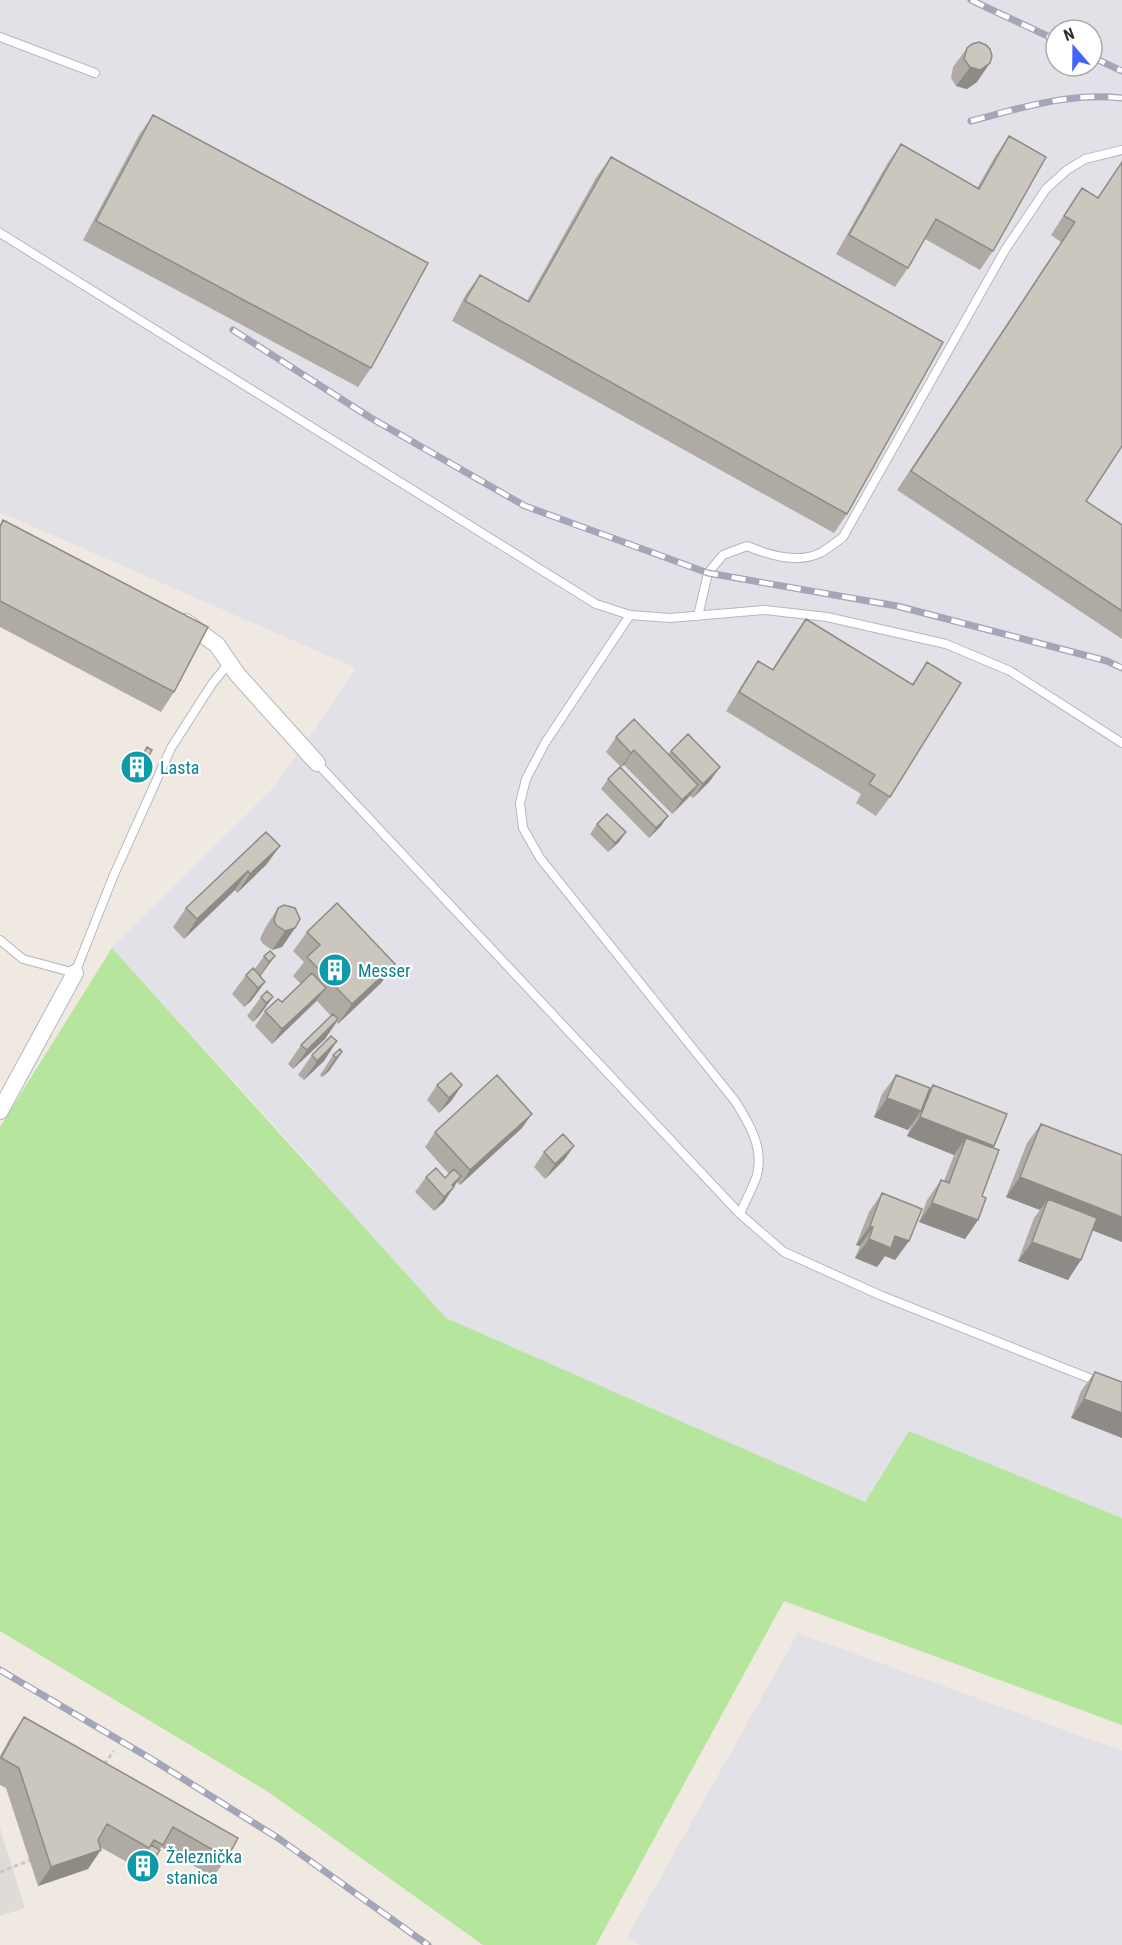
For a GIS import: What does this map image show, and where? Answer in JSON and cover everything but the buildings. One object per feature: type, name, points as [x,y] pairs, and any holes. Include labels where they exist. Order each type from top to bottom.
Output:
[{"type":"street","points":[[175,614],[217,645],[237,674],[317,764]]},
{"type":"street","points":[[0,1111],[75,973]]},
{"type":"lane","points":[[0,37],[95,73]]},
{"type":"lane","points":[[698,616],[708,573],[723,555],[747,546],[773,556],[807,557],[821,553],[843,537],[1005,250],[1046,189],[1066,170],[1086,159],[1122,150]]},
{"type":"lane","points":[[0,233],[596,604],[630,615],[670,618],[765,610],[827,618],[946,644],[1011,671],[1122,743]]},
{"type":"lane","points":[[630,615],[545,743],[526,779],[520,803],[523,828],[540,858],[735,1101],[754,1131],[758,1153],[757,1174],[740,1214]]},
{"type":"lane","points":[[0,940],[23,959],[75,973],[113,877],[171,748],[212,684],[229,663]]},
{"type":"lane","points":[[317,764],[740,1214],[784,1252],[882,1296],[1111,1386]]},
{"type":"path","points":[[100,1770],[114,1751]]},
{"type":"path","points":[[0,1872],[30,1862],[37,1853]]},
{"type":"shaded area","points":[[0,0],[1122,0],[1122,1518],[909,1431],[865,1502],[445,1333],[308,1162],[112,948],[276,785],[356,668],[0,512]]},
{"type":"shaded area","points":[[798,1633],[1122,1751],[1122,1945],[640,1945],[627,1937]]},
{"type":"shaded area","points":[[0,1828],[25,1908],[0,1916]]},
{"type":"green space","points":[[112,948],[446,1318],[865,1502],[909,1431],[1122,1518],[1122,1725],[784,1601],[596,1945],[483,1945],[267,1791],[0,1631],[0,1127]]},
{"type":"railway","points":[[971,0],[1044,34]]},
{"type":"railway","points":[[1104,63],[1122,71]]},
{"type":"railway","points":[[971,121],[1027,106],[1065,99],[1122,98]]},
{"type":"railway","points":[[233,330],[371,418],[525,506],[708,573],[897,606],[1107,661],[1122,668]]},
{"type":"railway","points":[[0,1670],[153,1760],[278,1838],[428,1945]]},
{"type":"place","name":"Lasta","points":[[137,767]]},
{"type":"place","name":"Messer","points":[[335,970]]},
{"type":"place","name":"Železnička stanica","points":[[143,1866]]}]
